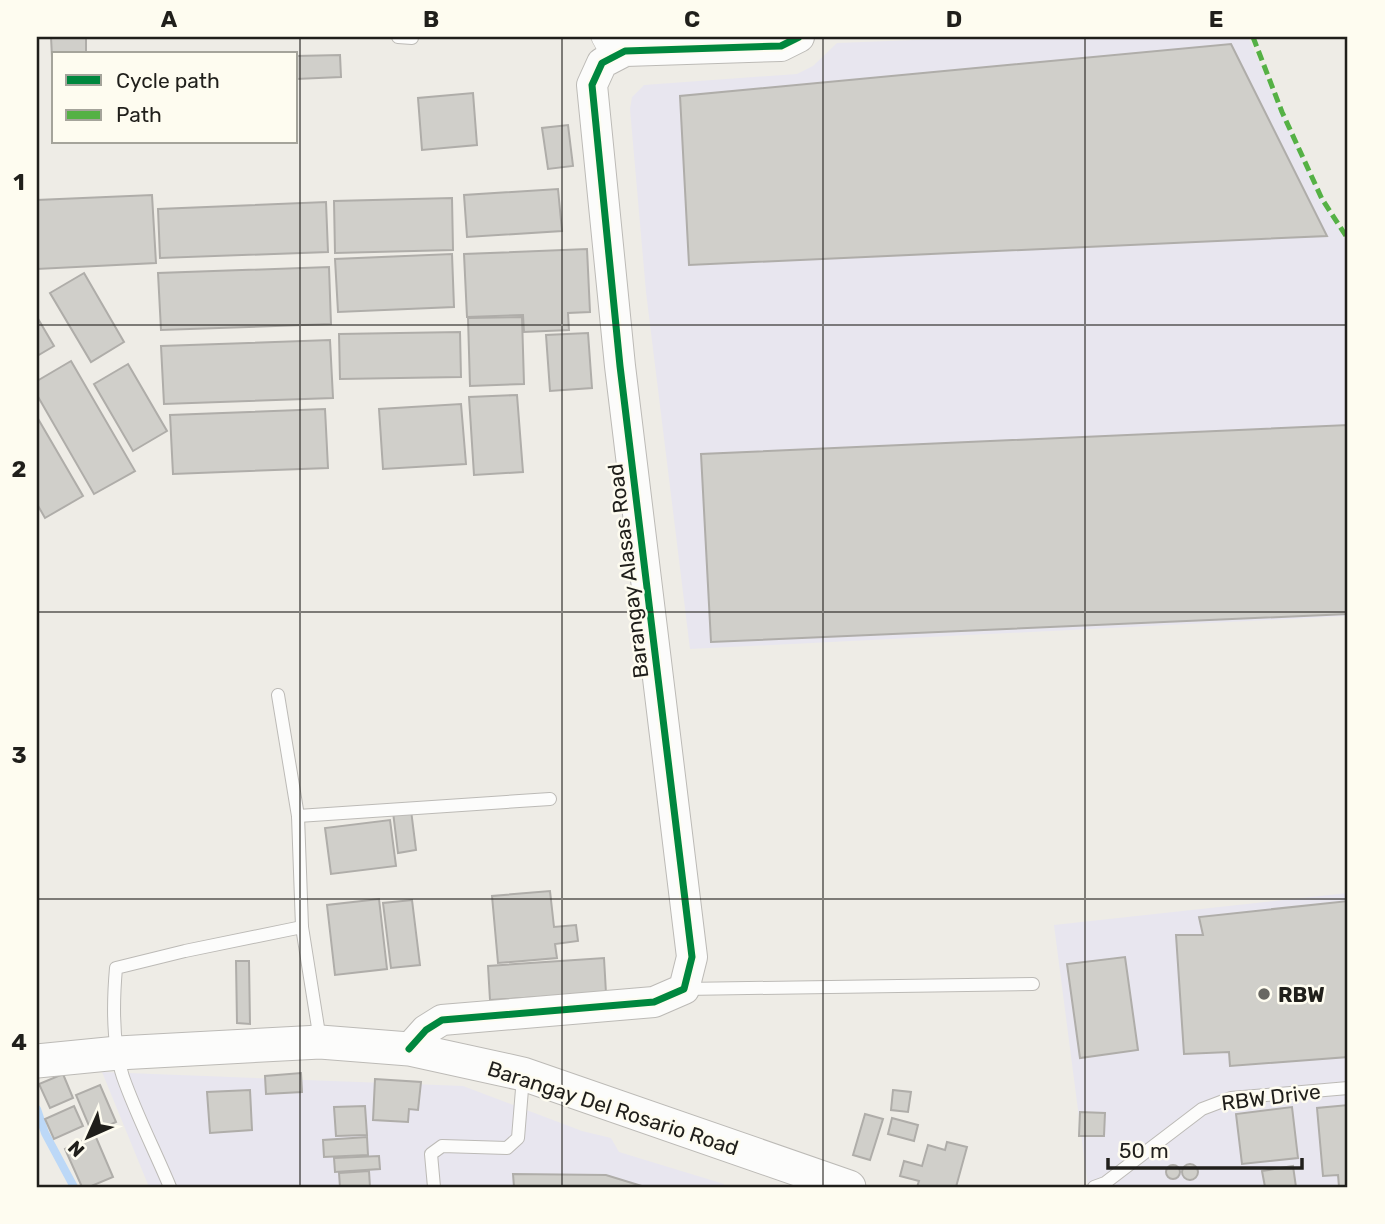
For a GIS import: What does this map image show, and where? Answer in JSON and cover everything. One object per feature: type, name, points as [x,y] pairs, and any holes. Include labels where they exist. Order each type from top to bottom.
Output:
[{"type":"main road","name":"Barangay Del Rosario Road","points":[[43,1060],[118,1053],[320,1042],[409,1049],[523,1074],[843,1186]]},
{"type":"street","name":"Barangay Alasas Road","points":[[684,989],[692,957],[620,366],[592,85],[609,47],[625,51],[781,46],[799,37]]},
{"type":"street","points":[[409,1049],[426,1030],[442,1020],[654,1002],[684,989]]},
{"type":"lane","points":[[398,37],[412,38]]},
{"type":"lane","points":[[278,695],[298,816],[302,927],[320,1042]]},
{"type":"lane","points":[[298,816],[550,799]]},
{"type":"lane","points":[[170,1187],[123,1076],[118,1053],[115,1009],[116,968],[302,927]]},
{"type":"lane","points":[[684,989],[1033,984]]},
{"type":"lane","points":[[434,1187],[431,1154],[442,1146],[508,1148],[518,1138],[523,1074]]},
{"type":"lane","name":"RBW Drive","points":[[1094,1187],[1105,1183],[1202,1109],[1214,1104],[1231,1098],[1348,1088]]},
{"type":"shaded area","points":[[994,37],[1248,37],[1322,199],[1348,244],[1348,616],[690,649],[646,292],[630,109],[632,97],[644,85],[797,74],[813,66],[837,43]]},
{"type":"shaded area","points":[[1348,893],[1348,1187],[1088,1187],[1054,925]]},
{"type":"shaded area","points":[[102,1072],[463,1086],[582,1131],[611,1138],[619,1152],[724,1184],[724,1187],[149,1187]]},
{"type":"building","points":[[51,37],[86,37],[86,52],[52,52],[52,57]]},
{"type":"building","points":[[1231,44],[1327,236],[689,265],[680,96]]},
{"type":"building","points":[[340,55],[341,77],[298,79],[298,56]]},
{"type":"building","points":[[473,93],[477,145],[422,150],[418,98]]},
{"type":"building","points":[[568,125],[573,166],[548,169],[542,128]]},
{"type":"building","points":[[558,189],[562,231],[467,237],[464,195]]},
{"type":"building","points":[[152,195],[156,263],[37,269],[37,200]]},
{"type":"building","points":[[452,198],[453,250],[335,253],[334,201]]},
{"type":"building","points":[[326,202],[328,252],[160,258],[158,209]]},
{"type":"building","points":[[587,249],[590,312],[568,313],[569,330],[524,332],[523,315],[467,317],[464,254]]},
{"type":"building","points":[[452,254],[454,307],[338,312],[335,259]]},
{"type":"building","points":[[329,267],[331,324],[161,330],[158,273]]},
{"type":"building","points":[[84,273],[124,342],[91,362],[50,293]]},
{"type":"building","points":[[37,317],[54,346],[37,356]]},
{"type":"building","points":[[522,317],[524,384],[470,386],[468,318]]},
{"type":"building","points":[[460,332],[461,377],[340,379],[339,334]]},
{"type":"building","points":[[588,333],[592,388],[550,391],[546,335]]},
{"type":"building","points":[[330,340],[333,398],[164,404],[161,346]]},
{"type":"building","points":[[71,361],[135,471],[94,494],[37,395],[37,381]]},
{"type":"building","points":[[128,364],[167,431],[133,451],[94,384]]},
{"type":"building","points":[[517,395],[523,472],[474,475],[469,397]]},
{"type":"building","points":[[461,404],[466,464],[383,469],[379,409]]},
{"type":"building","points":[[325,409],[328,468],[173,474],[170,415]]},
{"type":"building","points":[[37,417],[83,496],[45,518],[37,504]]},
{"type":"building","points":[[1348,425],[1348,614],[711,642],[701,454]]},
{"type":"building","points":[[411,810],[416,850],[398,853],[393,812]]},
{"type":"building","points":[[390,820],[396,866],[331,874],[325,828]]},
{"type":"building","points":[[550,891],[554,927],[576,925],[578,941],[555,944],[557,958],[498,963],[492,896]]},
{"type":"building","points":[[379,899],[387,969],[335,975],[327,905]]},
{"type":"building","points":[[412,900],[420,965],[391,968],[383,903]]},
{"type":"building","name":"RBW","points":[[1348,901],[1348,1057],[1230,1066],[1229,1052],[1184,1054],[1176,935],[1203,935],[1199,917]]},
{"type":"building","points":[[1125,957],[1138,1050],[1080,1058],[1067,964]]},
{"type":"building","points":[[604,958],[606,993],[490,1000],[488,966]]},
{"type":"building","points":[[236,961],[249,961],[250,1024],[237,1023]]},
{"type":"building","points":[[301,1073],[302,1092],[266,1094],[265,1076]]},
{"type":"building","points":[[63,1074],[73,1098],[50,1108],[39,1084]]},
{"type":"building","points":[[375,1079],[421,1082],[418,1110],[409,1109],[408,1122],[373,1120]]},
{"type":"building","points":[[100,1085],[116,1122],[92,1133],[76,1095]]},
{"type":"building","points":[[250,1090],[252,1130],[210,1133],[207,1092]]},
{"type":"building","points":[[893,1090],[911,1092],[908,1112],[891,1110]]},
{"type":"building","points":[[1348,1105],[1348,1187],[1339,1187],[1338,1175],[1323,1176],[1317,1108]]},
{"type":"building","points":[[74,1106],[83,1126],[54,1139],[45,1119]]},
{"type":"building","points":[[365,1106],[367,1135],[336,1136],[334,1107]]},
{"type":"building","points":[[1292,1107],[1298,1158],[1242,1164],[1236,1114]]},
{"type":"building","points":[[1080,1112],[1105,1113],[1104,1136],[1079,1136]]},
{"type":"building","points":[[865,1114],[883,1119],[870,1160],[853,1155]]},
{"type":"building","points":[[892,1118],[918,1125],[914,1141],[888,1134]]},
{"type":"building","points":[[95,1135],[113,1177],[89,1187],[82,1187],[65,1149]]},
{"type":"building","points":[[367,1137],[368,1155],[324,1157],[323,1140]]},
{"type":"building","points":[[947,1142],[967,1147],[956,1187],[917,1187],[919,1181],[900,1176],[904,1161],[922,1166],[928,1145],[945,1150]]},
{"type":"building","points":[[379,1156],[380,1169],[335,1172],[334,1158]]},
{"type":"building","points":[[1190,1164],[1198,1172],[1190,1180],[1182,1172]]},
{"type":"building","points":[[1170,1165],[1176,1165],[1180,1172],[1176,1179],[1170,1179],[1166,1175],[1166,1169]]},
{"type":"building","points":[[1293,1166],[1296,1187],[1265,1187],[1262,1171]]},
{"type":"building","points":[[369,1171],[370,1187],[340,1187],[339,1173]]},
{"type":"building","points":[[513,1174],[606,1175],[645,1187],[514,1187]]},
{"type":"waterway","points":[[37,1109],[45,1133],[74,1187]]},
{"type":"marked path","points":[[1253,37],[1282,112],[1322,199],[1348,239]]},
{"type":"cycle path","points":[[409,1049],[426,1030],[442,1020],[654,1002],[684,989],[692,957],[620,366],[592,85],[602,63],[625,51],[781,46],[799,37]]},
{"type":"place","name":"RBW","points":[[1264,994]]}]
